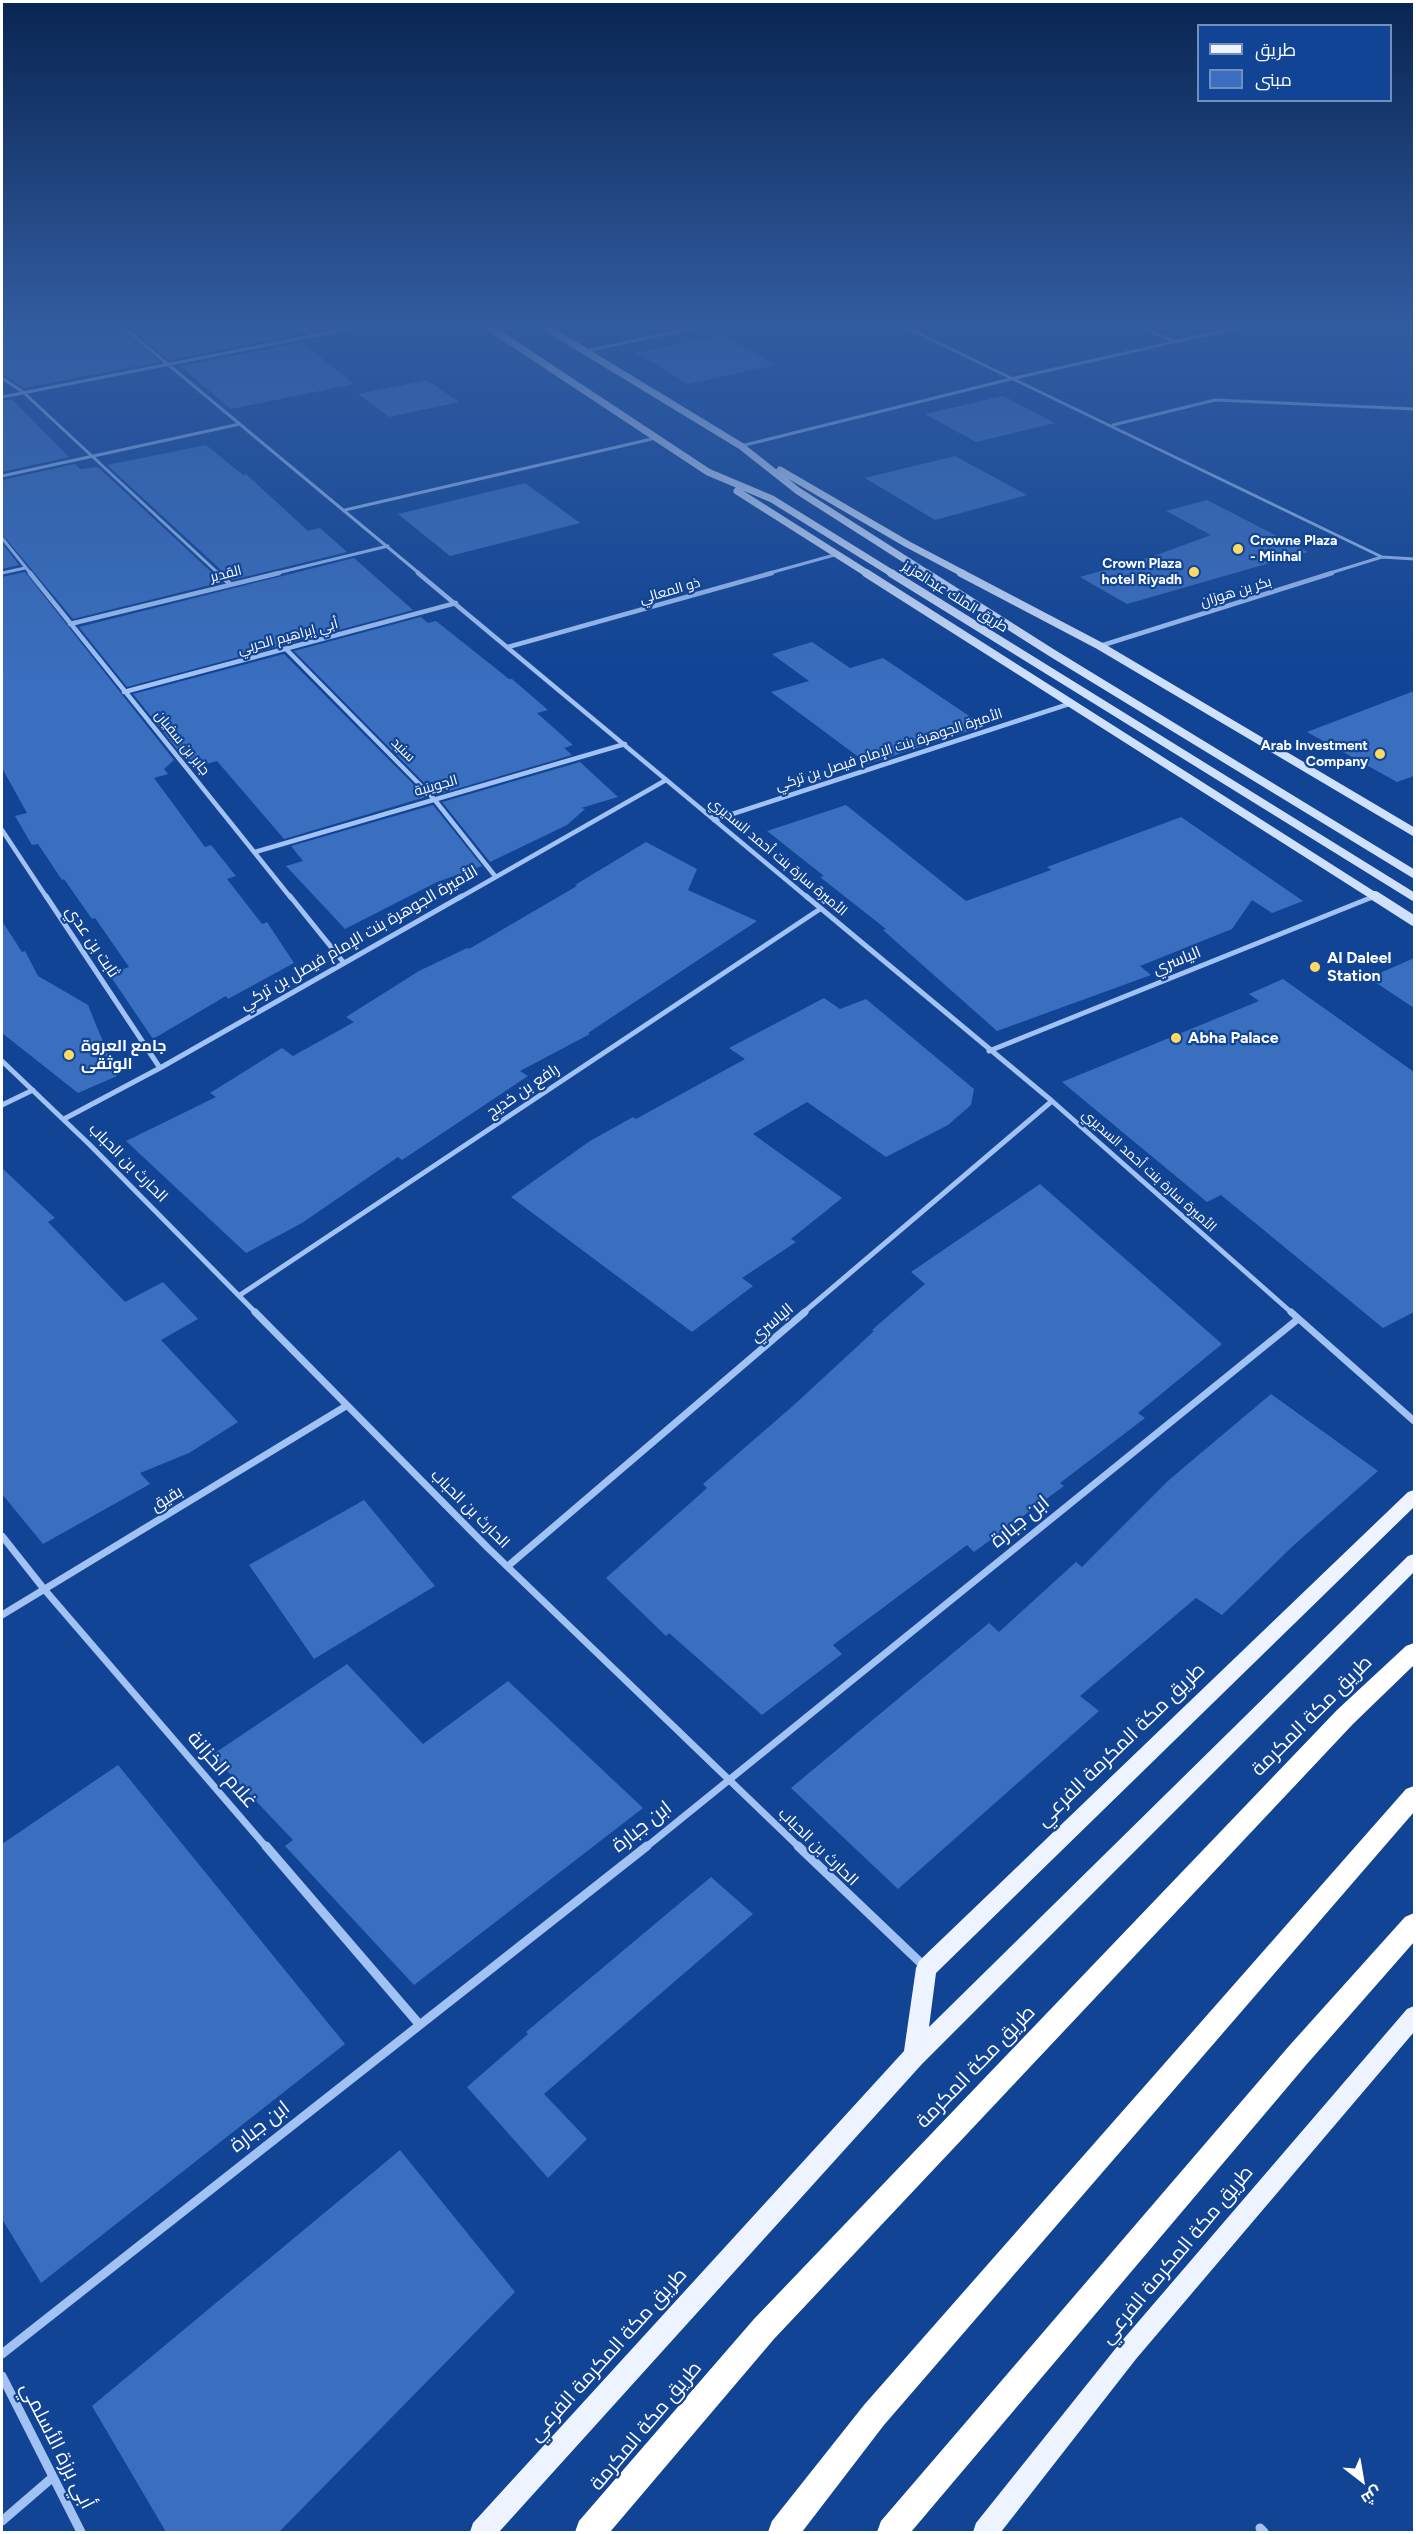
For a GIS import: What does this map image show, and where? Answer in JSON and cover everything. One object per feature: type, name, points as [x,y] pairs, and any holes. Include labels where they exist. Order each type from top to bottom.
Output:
[{"type":"highway","name":"طريق مكة المكرمة","points":[[590,2532],[764,2329],[1345,1717],[1414,1652]]},
{"type":"highway","points":[[783,2532],[874,2415],[1414,1796]]},
{"type":"highway","points":[[892,2532],[1298,2055],[1414,1925]]},
{"type":"main road","name":"طريق الملك عبدالعزيز","points":[[659,440],[708,472],[772,499],[1414,897]]},
{"type":"main road","name":"طريق الملك عبدالعزيز","points":[[732,440],[798,491],[1052,653],[1414,874]]},
{"type":"main road","points":[[757,458],[908,544],[1100,646],[1414,832]]},
{"type":"main road","points":[[708,472],[1414,921]]},
{"type":"main road","name":"طريق مكة المكرمة الفرعي","points":[[926,1968],[1414,1497]]},
{"type":"main road","name":"طريق مكة المكرمة الفرعي","points":[[482,2532],[914,2056],[1414,1560]]},
{"type":"main road","points":[[914,2056],[926,1968]]},
{"type":"main road","name":"طريق مكة المكرمة الفرعي","points":[[985,2532],[1128,2351],[1414,2016]]},
{"type":"street","points":[[75,440],[230,584]]},
{"type":"street","points":[[2,476],[165,440]]},
{"type":"street","name":"الأميرة سارة بنت أحمد السديري","points":[[260,440],[989,1051],[1052,1101],[1414,1421]]},
{"type":"street","points":[[345,510],[646,440]]},
{"type":"street","points":[[741,446],[764,440]]},
{"type":"street","points":[[1143,440],[1382,557]]},
{"type":"street","name":"جابر بن سفيان","points":[[2,538],[344,963]]},
{"type":"street","name":"القدير","points":[[70,624],[388,546]]},
{"type":"street","name":"ذو المعالي","points":[[508,647],[838,554]]},
{"type":"street","name":"بكر بن هوزان","points":[[1100,646],[1382,557],[1414,559]]},
{"type":"street","points":[[2,573],[25,568]]},
{"type":"street","name":"أبي إبراهيم الحربي","points":[[124,692],[456,603]]},
{"type":"street","name":"سنيد","points":[[286,649],[434,799],[495,876]]},
{"type":"street","name":"الأميرة الجوهرة بنت الإمام فيصل بن تركي","points":[[714,820],[1072,703]]},
{"type":"street","name":"الجوينبة","points":[[255,852],[625,744]]},
{"type":"street","name":"الأميرة الجوهرة بنت الإمام فيصل بن تركي","points":[[64,1119],[160,1068],[666,780]]},
{"type":"street","name":"ثابت بن عدي","points":[[2,830],[160,1068]]},
{"type":"street","name":"الياسري","points":[[989,1051],[1375,896]]},
{"type":"street","name":"رافع بن خديج","points":[[240,1295],[820,909]]},
{"type":"street","name":"الحارث بن الحباب","points":[[2,1061],[64,1119],[240,1295],[346,1406],[508,1566],[926,1968]]},
{"type":"street","points":[[2,1105],[33,1090]]},
{"type":"street","name":"الياسري","points":[[508,1566],[1052,1101]]},
{"type":"street","name":"ابن جبارة","points":[[2,2354],[730,1781],[1298,1319]]},
{"type":"street","name":"بقيق","points":[[2,1615],[346,1406]]},
{"type":"street","name":"غلام الخزانة","points":[[2,1536],[44,1589],[419,2024]]},
{"type":"street","name":"أبي برزة الأسلمي","points":[[2,2376],[81,2532]]},
{"type":"street","points":[[2,2521],[53,2477]]},
{"type":"building","points":[[2,440],[53,440],[69,457],[2,472]]},
{"type":"building","points":[[206,445],[243,475],[246,474],[308,531],[320,528],[347,552],[232,580],[107,465]]},
{"type":"building","points":[[955,456],[1027,495],[935,520],[865,478]]},
{"type":"building","points":[[75,464],[80,469],[98,467],[222,582],[73,619],[2,534],[2,480]]},
{"type":"building","points":[[525,483],[580,523],[450,556],[398,514]]},
{"type":"building","name":"Crowne Plaza - Minhal","points":[[1207,500],[1308,552],[1127,604],[1080,577],[1154,556],[1211,535],[1166,511]]},
{"type":"building","points":[[2,543],[19,565],[2,569]]},
{"type":"building","points":[[354,558],[413,610],[127,687],[79,627]]},
{"type":"building","points":[[25,572],[174,760],[164,769],[168,774],[154,778],[205,847],[211,845],[236,876],[227,879],[262,924],[267,922],[294,963],[228,999],[226,996],[153,1039],[109,974],[129,967],[95,918],[92,919],[64,879],[62,880],[38,844],[32,845],[15,816],[27,813],[2,768],[2,577]]},
{"type":"building","points":[[421,617],[428,623],[436,621],[509,679],[512,679],[548,710],[537,713],[573,745],[564,748],[572,755],[436,795],[294,651]]},
{"type":"building","points":[[812,642],[850,668],[883,658],[984,726],[868,764],[771,692],[809,681],[772,654]]},
{"type":"building","points":[[284,654],[426,797],[284,839],[217,761],[192,768],[133,694]]},
{"type":"building","name":"Arab Investment Company","points":[[1414,691],[1414,776],[1397,782],[1307,732]]},
{"type":"building","points":[[580,762],[618,797],[581,808],[585,809],[567,825],[490,862],[442,802]]},
{"type":"building","points":[[433,805],[482,866],[437,882],[345,929],[286,866],[303,861],[291,846]]},
{"type":"building","points":[[846,805],[966,901],[1051,870],[1047,867],[1181,817],[1303,901],[1272,913],[1252,900],[1232,929],[1140,966],[1151,975],[997,1031],[883,930],[886,929],[820,877],[824,876],[767,831]]},
{"type":"building","points":[[646,842],[697,869],[688,890],[757,921],[588,1033],[590,1034],[520,1071],[528,1076],[402,1160],[398,1157],[302,1223],[246,1253],[126,1141],[216,1097],[210,1093],[282,1048],[293,1056],[354,1022],[346,1017],[419,971],[469,949],[577,886],[575,885]]},
{"type":"building","name":"جامع العروة الوثقى","points":[[2,921],[22,952],[25,951],[38,976],[88,1005],[117,1076],[78,1093],[2,1033]]},
{"type":"building","points":[[1414,958],[1414,1008],[1369,978]]},
{"type":"building","points":[[1283,979],[1414,1072],[1414,1312],[1383,1328],[1221,1195],[1207,1202],[1062,1082],[1259,1001],[1249,994]]},
{"type":"building","points":[[824,998],[840,1009],[866,999],[974,1089],[971,1105],[948,1125],[886,1157],[807,1102],[753,1134],[842,1198],[791,1239],[796,1242],[742,1278],[753,1286],[692,1332],[511,1197],[590,1141],[633,1117],[636,1119],[745,1059],[729,1048]]},
{"type":"building","points":[[2,1168],[55,1218],[48,1222],[125,1302],[163,1282],[198,1319],[161,1340],[238,1422],[189,1453],[140,1473],[150,1484],[43,1544],[2,1494]]},
{"type":"building","points":[[1040,1184],[1222,1344],[1138,1413],[1145,1418],[1060,1483],[1064,1486],[974,1552],[967,1545],[833,1645],[842,1654],[762,1715],[669,1633],[666,1636],[606,1578],[707,1488],[703,1484],[795,1404],[874,1331],[872,1330],[925,1284],[911,1272]]},
{"type":"building","points":[[1271,1394],[1378,1471],[1294,1545],[1222,1615],[1196,1598],[1080,1696],[1099,1711],[898,1889],[791,1788],[989,1623],[999,1632],[1076,1562],[1082,1567],[1170,1479]]},
{"type":"building","points":[[364,1500],[435,1586],[314,1659],[249,1565]]},
{"type":"building","points":[[347,1664],[423,1744],[508,1681],[643,1808],[414,1985],[285,1846],[293,1840],[212,1755]]},
{"type":"building","points":[[118,1765],[345,2044],[41,2283],[2,2219],[2,1844]]},
{"type":"building","points":[[711,1877],[753,1914],[544,2094],[587,2139],[548,2178],[467,2087],[528,2034],[526,2032]]},
{"type":"building","points":[[400,2150],[515,2292],[279,2532],[166,2532],[92,2406]]},
{"type":"place","name":"Crowne Plaza - Minhal","points":[[1238,549]]},
{"type":"place","name":"Crown Plaza hotel Riyadh","points":[[1194,572]]},
{"type":"place","name":"Arab Investment Company","points":[[1380,754]]},
{"type":"place","name":"Al Daleel Station","points":[[1315,967]]},
{"type":"place","name":"Abha Palace","points":[[1176,1038]]},
{"type":"place","name":"جامع العروة الوثقى","points":[[69,1055]]}]
